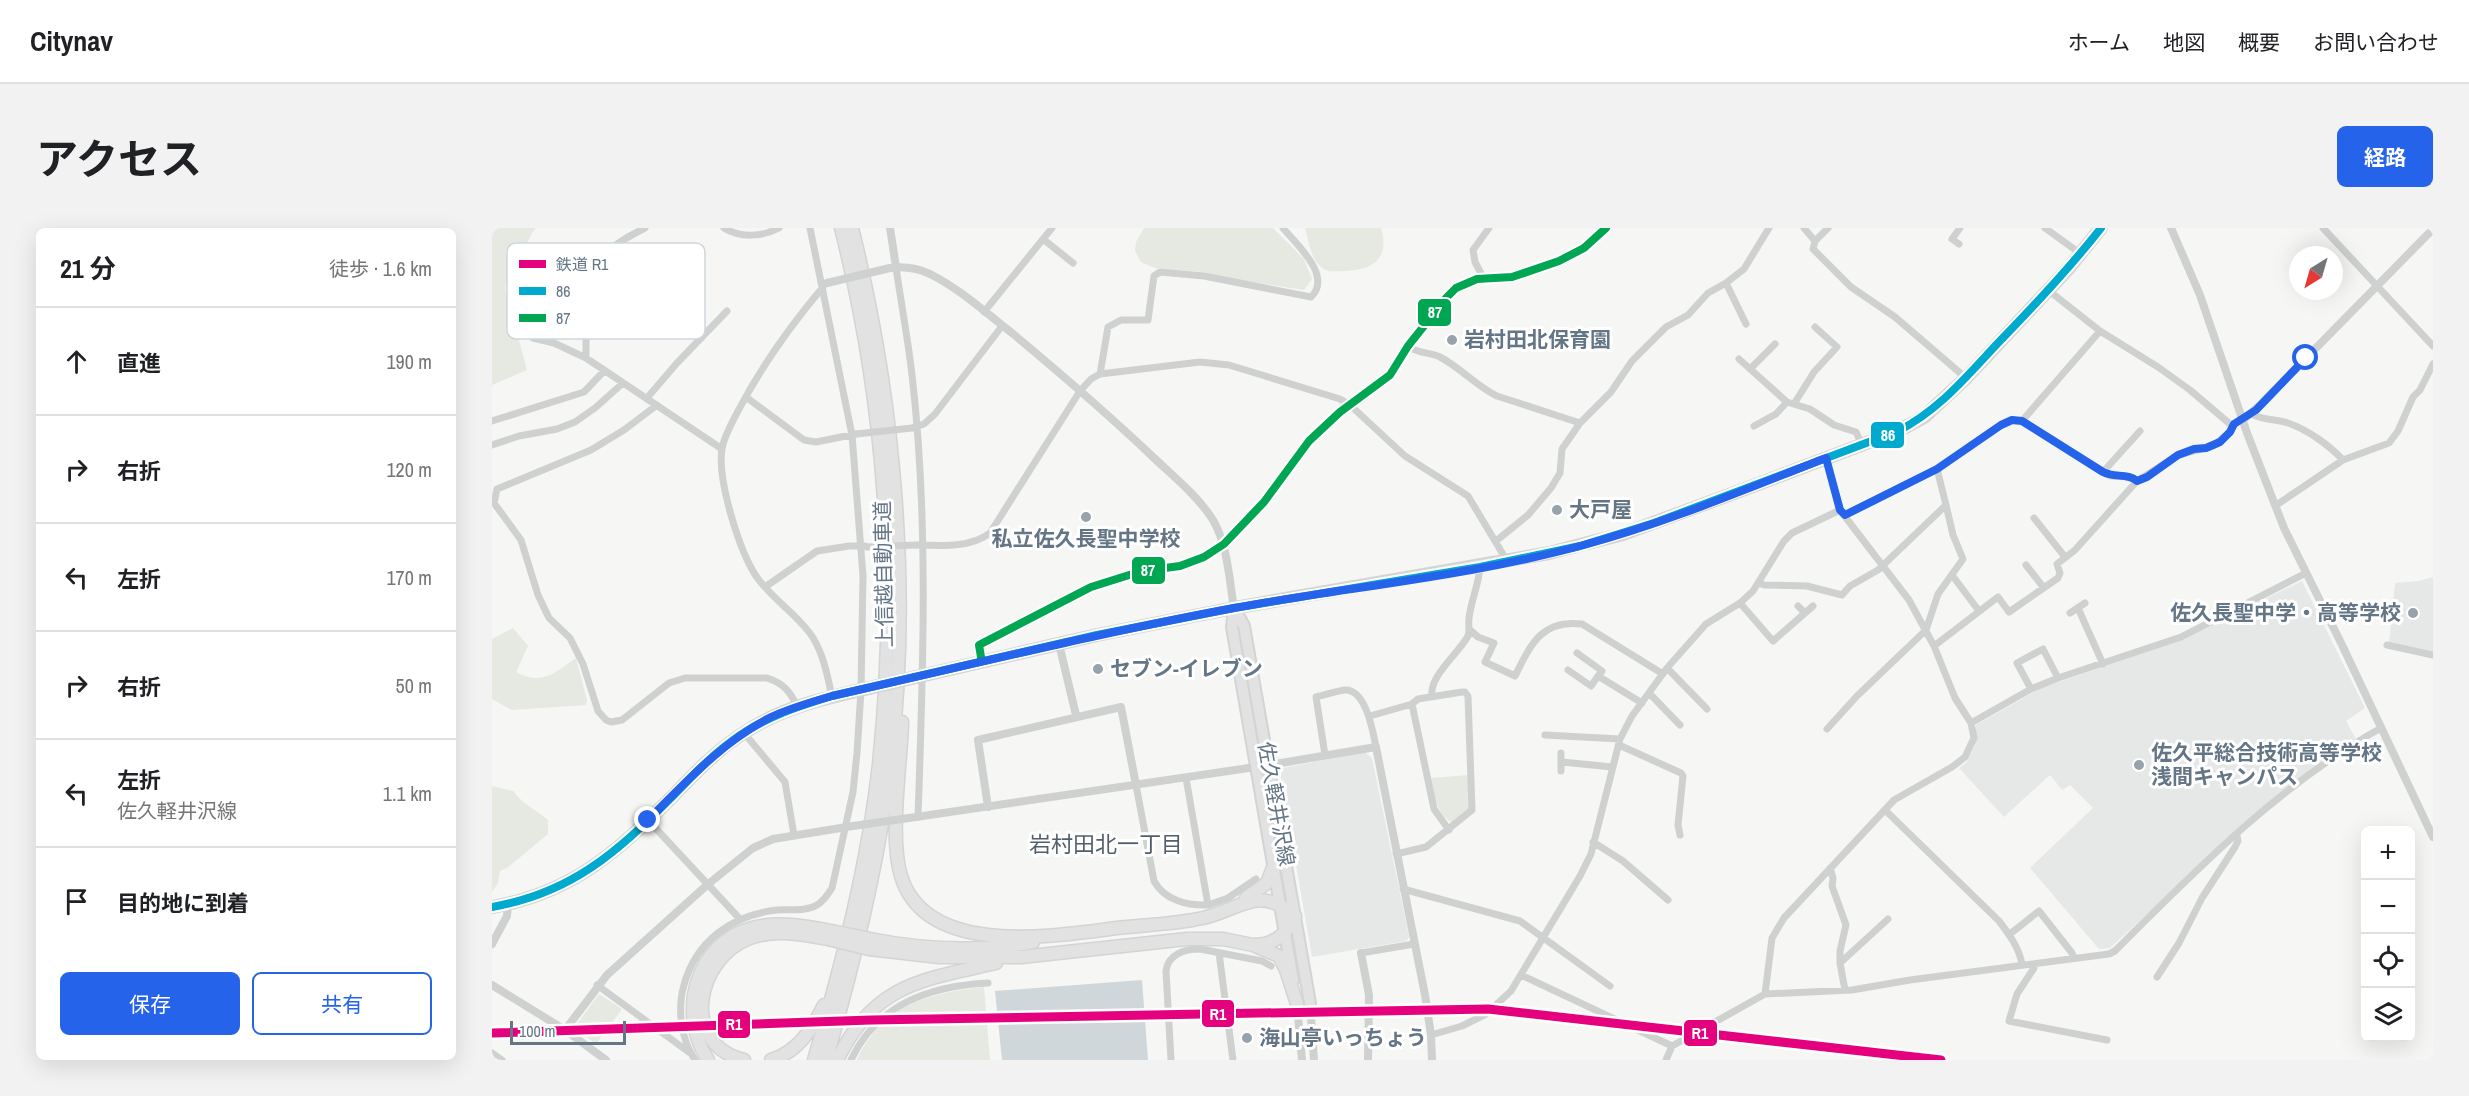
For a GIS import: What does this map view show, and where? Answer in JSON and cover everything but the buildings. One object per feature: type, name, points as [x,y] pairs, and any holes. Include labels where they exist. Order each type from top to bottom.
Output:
[{"type":"highway","name":"上信越自動車道","points":[[814,1060],[843,953],[869,831],[879,765],[884,703],[886,562],[883,494],[870,370],[840,228]]},
{"type":"highway","name":"上信越自動車道","points":[[826,1060],[855,956],[881,830],[896,705],[898,561],[888,423],[872,315],[852,228]]},
{"type":"highway","points":[[898,631],[902,711],[897,852],[907,889],[921,908],[941,923],[965,931],[1031,937],[1066,935],[1196,919],[1258,899],[1281,905],[1295,916],[1287,931],[1269,943],[1253,945]]},
{"type":"highway","points":[[771,1060],[783,1056],[798,1045],[811,1029],[824,1005],[869,831]]},
{"type":"highway","points":[[1218,913],[1263,887],[1270,878],[1274,865]]},
{"type":"highway","points":[[708,1060],[695,1032],[691,1006],[696,982],[713,953],[741,932],[761,926],[784,924],[939,957],[1021,957],[1199,938],[1253,945],[1269,950],[1282,959],[1297,1004]]},
{"type":"highway","points":[[744,1060],[722,1049],[714,1041],[705,1024],[702,998],[713,968],[729,950],[739,943],[763,935],[829,935]]},
{"type":"highway","points":[[870,944],[982,949],[1018,945],[1066,935]]},
{"type":"highway","points":[[837,1060],[851,1034],[867,1014],[894,992],[931,978],[1021,957]]},
{"type":"main road","points":[[492,907],[539,895],[578,878],[610,856],[705,764],[744,732],[769,718],[797,707],[832,696],[1059,644],[1234,608],[1480,567],[1580,546],[1623,534],[1898,431],[1924,417],[1966,378],[2081,254],[2101,228]]},
{"type":"main road","name":"佐久軽井沢線","points":[[1234,608],[1244,626],[1310,1003]]},
{"type":"main road","name":"佐久軽井沢線","points":[[1234,608],[1232,627],[1287,931],[1297,1004]]},
{"type":"street","points":[[622,243],[645,228]]},
{"type":"street","points":[[724,228],[736,234],[756,235],[779,228]]},
{"type":"street","points":[[690,1053],[683,1029],[681,1003],[693,960],[704,945],[739,918],[777,910],[807,910],[817,905],[832,888],[849,826],[865,689],[865,546],[854,434],[843,402],[825,285],[810,228]]},
{"type":"street","points":[[984,312],[1052,228]]},
{"type":"street","points":[[1100,374],[1108,327],[1121,320],[1148,320],[1154,276],[1160,272],[1204,276],[1311,297],[1317,286],[1318,278],[1314,268],[1283,228]]},
{"type":"street","points":[[1483,278],[1475,261],[1473,250],[1489,228]]},
{"type":"street","points":[[981,662],[979,645],[1047,609],[1116,578],[1142,571],[1171,569],[1193,562],[1224,544],[1264,502],[1309,441],[1340,412],[1390,375],[1408,346],[1451,293],[1463,284],[1483,278],[1512,277],[1560,261],[1584,248],[1606,228]]},
{"type":"street","points":[[1496,541],[1528,515],[1551,488],[1560,473],[1562,449],[1580,423],[1611,392],[1632,361],[1660,332],[1688,315],[1708,292],[1726,283],[1744,269],[1769,228]]},
{"type":"street","points":[[1804,228],[1815,242]]},
{"type":"street","points":[[1828,228],[1815,242],[1813,249],[1851,287],[1895,317],[1966,378]]},
{"type":"street","points":[[1959,244],[1949,237],[1960,228]]},
{"type":"street","points":[[2045,228],[2081,254]]},
{"type":"street","points":[[2172,228],[2200,295],[2275,506],[2433,837]]},
{"type":"street","points":[[2323,228],[2433,346]]},
{"type":"street","points":[[891,229],[893,268],[912,376],[920,545],[919,676],[913,818]]},
{"type":"street","points":[[2048,290],[2100,331],[2158,367],[2190,390],[2230,424],[2234,424],[2251,414],[2433,229]]},
{"type":"street","points":[[1043,239],[1073,263]]},
{"type":"street","points":[[832,696],[820,650],[811,634],[755,575],[728,505],[722,449],[728,431],[764,367],[825,285],[893,268],[910,267],[929,273],[984,312],[1133,437],[1201,503],[1213,520],[1224,544],[1234,608]]},
{"type":"street","points":[[1726,283],[1737,318],[1746,324]]},
{"type":"street","points":[[705,334],[727,311]]},
{"type":"street","points":[[746,398],[804,440],[816,442],[854,434],[914,427],[930,420],[1002,326]]},
{"type":"street","points":[[1754,426],[1791,403],[1814,372],[1837,347],[1815,327]]},
{"type":"street","points":[[2022,421],[2100,331]]},
{"type":"street","points":[[537,339],[554,343],[586,358],[722,449]]},
{"type":"street","points":[[586,358],[587,339]]},
{"type":"street","points":[[647,398],[700,339]]},
{"type":"street","points":[[1750,369],[1775,344]]},
{"type":"street","points":[[1408,346],[1414,351],[1441,358],[1486,391],[1497,396],[1580,423]]},
{"type":"street","points":[[1739,359],[1791,403],[1810,409],[1834,426],[1856,432],[1862,445]]},
{"type":"street","points":[[765,587],[817,551],[849,546],[976,542],[990,534],[1080,391],[1092,379],[1100,374],[1200,362],[1229,365],[1305,387],[1350,405],[1405,456],[1468,496],[1508,561]]},
{"type":"street","points":[[2275,506],[2343,460],[2389,443],[2394,438],[2413,397],[2420,390],[2433,364]]},
{"type":"street","points":[[492,421],[584,392],[604,371]]},
{"type":"street","points":[[492,446],[519,436],[557,429],[575,422],[596,408],[623,383]]},
{"type":"street","points":[[657,405],[624,430],[591,450],[494,489],[494,503],[521,540],[538,595],[549,618],[570,638],[583,664],[598,711],[606,720],[611,722],[622,720],[669,683],[690,677],[767,678],[790,692],[797,707]]},
{"type":"street","points":[[2251,414],[2289,423],[2334,451],[2343,460]]},
{"type":"street","points":[[1431,1035],[1462,1026],[1486,1014],[1503,1000],[1521,975],[1581,876],[1593,842],[1619,742],[1642,703],[1665,671],[1706,624],[1740,603],[1759,583],[1792,533],[1937,469],[2001,425],[2012,420],[2022,421],[2110,476],[2132,477],[2137,481]]},
{"type":"street","points":[[1934,646],[1998,597],[2009,612],[2060,577],[2057,565],[2075,550],[2137,481],[2147,477],[2178,455],[2213,446],[2230,432],[2234,424]]},
{"type":"street","points":[[2103,472],[2140,431]]},
{"type":"street","points":[[1765,994],[1774,933],[1788,914],[1885,810],[1905,792],[1961,761],[1972,744],[1974,733],[1971,723],[1955,699],[1934,646],[1909,600],[1842,512],[1826,458]]},
{"type":"street","points":[[1827,729],[1857,696],[1926,630],[1938,594],[1963,559],[1953,535],[1947,501],[1937,469]]},
{"type":"street","points":[[1759,583],[1807,586],[1825,589],[1840,596],[1850,586],[1878,570],[1946,505]]},
{"type":"street","points":[[2034,518],[2065,557]]},
{"type":"street","points":[[2026,564],[2044,588]]},
{"type":"street","points":[[1432,696],[1432,689],[1470,630],[1469,618],[1480,567]]},
{"type":"street","points":[[1971,723],[2031,689],[2181,637],[2306,573]]},
{"type":"street","points":[[1952,575],[1978,611]]},
{"type":"street","points":[[1740,603],[1773,641],[1813,606]]},
{"type":"street","points":[[2070,613],[2085,603]]},
{"type":"street","points":[[1798,606],[1805,613]]},
{"type":"street","points":[[2078,608],[2103,664]]},
{"type":"street","points":[[1470,630],[1478,637],[1494,643],[1485,662],[1515,676],[1538,636],[1563,624],[1582,624],[1665,671],[1707,709]]},
{"type":"street","points":[[1059,644],[1076,716]]},
{"type":"street","points":[[2387,645],[2433,655]]},
{"type":"street","points":[[2031,689],[2017,663],[2043,649],[2058,678]]},
{"type":"street","points":[[1568,670],[1591,686],[1602,671],[1577,653]]},
{"type":"street","points":[[1598,676],[1642,703]]},
{"type":"street","points":[[1325,755],[1316,697],[1347,690],[1352,692],[1367,708],[1370,716],[1431,1035],[1432,1060]]},
{"type":"street","points":[[1370,716],[1432,696],[1462,692],[1468,696],[1473,805],[1468,815],[1426,847],[1396,854]]},
{"type":"street","points":[[1649,693],[1680,725]]},
{"type":"street","points":[[1412,704],[1434,808],[1449,830]]},
{"type":"street","points":[[988,807],[978,740],[1121,707],[1156,886],[1171,898],[1190,904],[1208,905],[1228,898],[1256,879]]},
{"type":"street","points":[[1666,1060],[1672,1046],[1765,994],[1845,990],[2115,951],[2161,905],[2237,836],[2325,761],[2381,728]]},
{"type":"street","points":[[744,732],[785,782],[794,835]]},
{"type":"street","points":[[1545,735],[1619,742],[1681,773],[1683,776],[1678,825],[1680,835]]},
{"type":"street","points":[[564,1030],[597,986],[708,885],[753,848],[773,839],[1186,778],[1376,747]]},
{"type":"street","points":[[1561,753],[1561,771]]},
{"type":"street","points":[[1562,762],[1612,767]]},
{"type":"street","points":[[1186,778],[1208,905]]},
{"type":"street","points":[[1885,810],[1981,902],[2010,934],[2021,957],[2022,966]]},
{"type":"street","points":[[648,820],[739,918]]},
{"type":"street","points":[[2157,977],[2179,943],[2202,898],[2235,848],[2238,841],[2237,836]]},
{"type":"street","points":[[1593,842],[1623,861],[1668,900]]},
{"type":"street","points":[[1830,868],[1832,886],[1846,925],[1840,951],[1845,990]]},
{"type":"street","points":[[1403,889],[1520,921],[1610,986]]},
{"type":"street","points":[[492,944],[507,916],[508,904]]},
{"type":"street","points":[[2010,934],[2039,911],[2073,953],[2074,958]]},
{"type":"street","points":[[1840,963],[1888,919]]},
{"type":"street","points":[[1368,1060],[1369,995],[1361,953],[1414,944]]},
{"type":"street","points":[[1171,1060],[1166,966],[1175,955],[1191,949],[1262,961],[1271,966]]},
{"type":"street","points":[[1219,953],[1233,1060]]},
{"type":"street","points":[[2034,964],[2034,968],[2017,994],[2009,1021],[2107,1040]]},
{"type":"street","points":[[1521,975],[1672,1046]]},
{"type":"street","points":[[851,1060],[873,1026],[903,1002],[947,987],[988,983]]},
{"type":"street","points":[[492,985],[564,1030],[600,1058]]},
{"type":"street","points":[[597,986],[690,1053],[695,1060]]},
{"type":"street","points":[[1310,1003],[1314,1060]]},
{"type":"street","points":[[1297,1004],[1302,1060]]},
{"type":"street","points":[[492,1053],[502,1060]]},
{"type":"shaded area","points":[[492,228],[536,228],[527,243],[507,243],[507,284],[505,288],[507,339],[519,339],[527,370],[492,385]]},
{"type":"shaded area","points":[[1144,228],[1273,228],[1304,259],[1312,279],[1304,290],[1202,272],[1155,268],[1141,262],[1135,251],[1136,242]]},
{"type":"shaded area","points":[[1305,228],[1381,228],[1383,248],[1381,255],[1377,261],[1363,268],[1344,271],[1326,270],[1314,259]]},
{"type":"shaded area","name":"佐久長聖中学・高等学校","points":[[2433,577],[2433,654],[2389,643],[2395,583]]},
{"type":"shaded area","name":"佐久平総合技術高等学校 浅間キャンパス","points":[[2302,581],[2365,708],[2346,721],[2356,739],[2327,756],[2241,828],[2110,948],[2099,949],[2030,868],[2093,808],[2070,785],[2062,790],[2050,775],[2004,817],[1959,768],[1966,763],[1975,746],[1976,725],[2041,688],[2178,641]]},
{"type":"shaded area","points":[[513,628],[528,646],[516,672],[541,678],[554,673],[576,658],[587,700],[586,705],[512,710],[492,699],[492,639]]},
{"type":"shaded area","points":[[1365,752],[1372,758],[1409,937],[1406,941],[1312,957],[1280,773],[1283,768]]},
{"type":"shaded area","points":[[1469,775],[1470,808],[1453,823],[1439,809],[1430,778]]},
{"type":"shaded area","points":[[492,786],[513,791],[548,820],[548,834],[507,868],[500,871],[498,883],[492,892]]},
{"type":"shaded area","points":[[1142,980],[1148,1060],[1002,1060],[995,991]]},
{"type":"shaded area","points":[[984,987],[990,1060],[857,1060],[867,1041],[893,1014],[926,998]]},
{"type":"shaded area","points":[[599,994],[622,1009],[596,1044],[578,1031],[577,1024]]},
{"type":"rail line","name":"R1","points":[[492,1033],[871,1020],[1488,1009],[1941,1060]]},
{"type":"transit line","name":"87","points":[[981,657],[979,645],[1091,587],[1142,571],[1180,566],[1204,557],[1224,544],[1264,502],[1309,441],[1340,412],[1390,375],[1408,346],[1456,288],[1477,279],[1512,277],[1559,261],[1584,248],[1606,228]]},
{"type":"transit line","name":"86","points":[[492,907],[520,901],[570,881],[632,835],[732,741],[767,720],[805,704],[1097,635],[1234,608],[1480,567],[1580,546],[1654,523],[1898,431],[1913,423],[1939,403],[1963,380],[2050,288],[2101,228]]},
{"type":"place","name":"岩村田北保育園","points":[[1452,340]]},
{"type":"place","name":"大戸屋","points":[[1557,510]]},
{"type":"place","name":"私立佐久長聖中学校","points":[[1086,517]]},
{"type":"place","name":"佐久長聖中学・高等学校","points":[[2413,613]]},
{"type":"place","name":"セブン-イレブン","points":[[1098,669]]},
{"type":"place","name":"佐久平総合技術高等学校 浅間キャンパス","points":[[2139,765]]},
{"type":"place","name":"海山亭いっちょう","points":[[1247,1038]]},
{"type":"district","name":"岩村田北一丁目","points":[[1106,844]]},
{"type":"route","points":[[648,820],[705,764],[744,732],[781,713],[832,696],[1097,635],[1234,608],[1480,567],[1580,546],[1654,523],[1826,458],[1840,510],[1845,515],[1937,469],[2001,425],[2012,420],[2022,421],[2110,476],[2128,476],[2137,481],[2147,477],[2178,455],[2220,442],[2234,424],[2256,410],[2306,358]]}]
